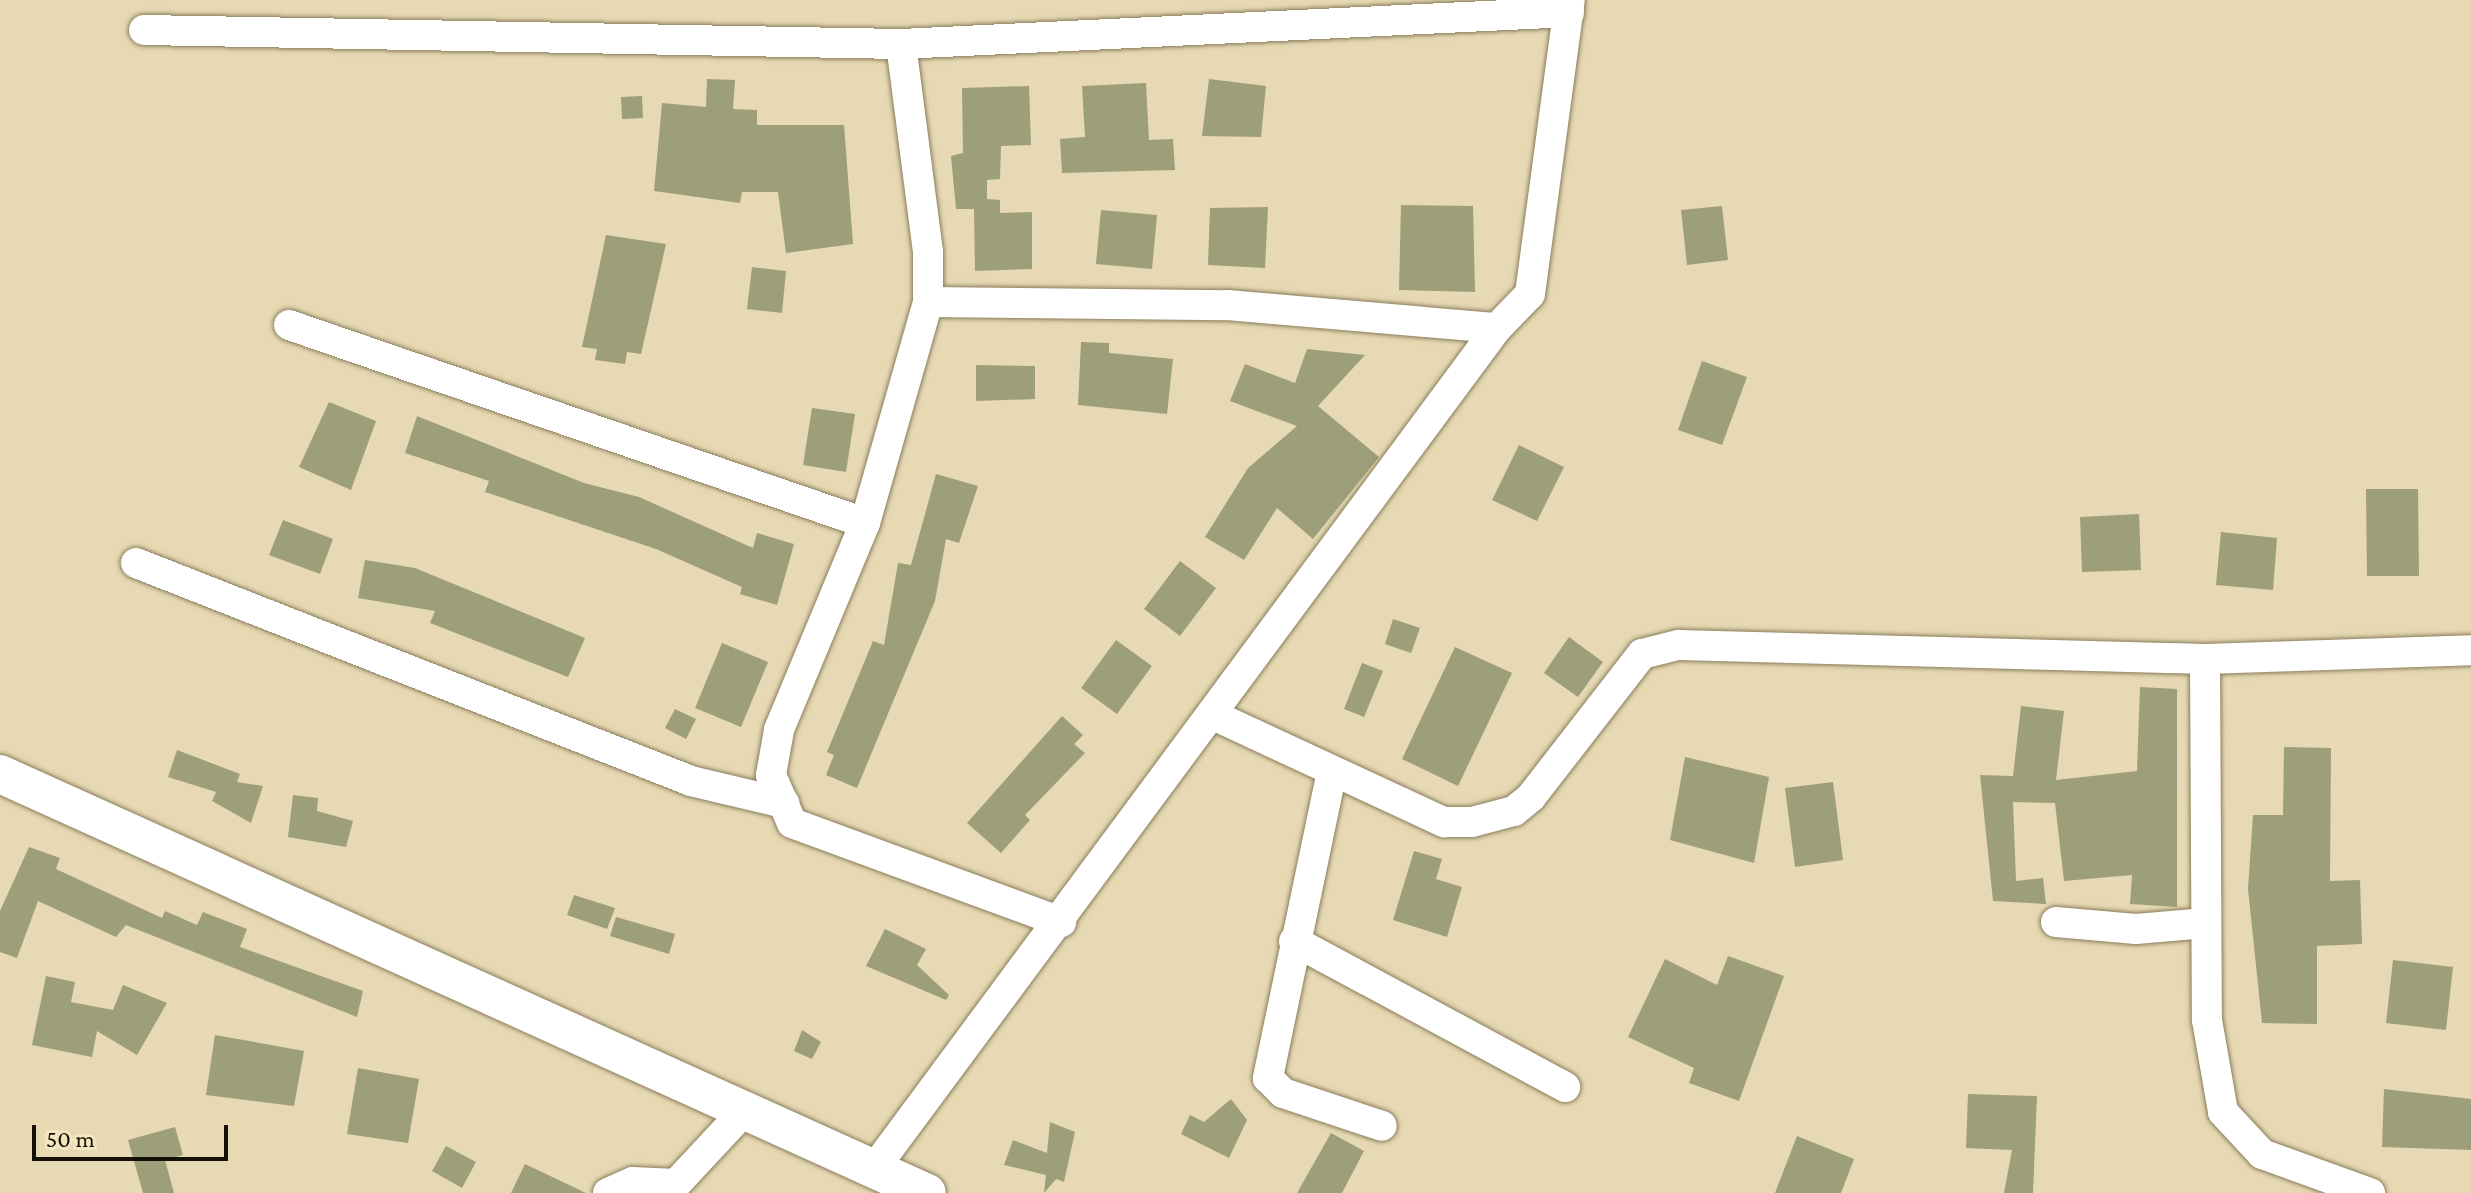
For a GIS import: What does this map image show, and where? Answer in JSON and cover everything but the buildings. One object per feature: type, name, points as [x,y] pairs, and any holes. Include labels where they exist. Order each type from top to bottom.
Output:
[{"type":"main road","points":[[0,774],[927,1193]]},
{"type":"street","points":[[144,30],[901,44],[1570,6],[1530,294],[1497,328],[1061,922],[874,1169]]},
{"type":"street","points":[[901,44],[928,302],[865,523],[779,730],[771,775],[792,823],[1061,922]]},
{"type":"street","points":[[928,302],[1227,305],[1497,328]]},
{"type":"street","points":[[289,325],[865,523]]},
{"type":"street","points":[[136,563],[691,781],[784,803]]},
{"type":"street","points":[[1213,715],[1444,822],[1514,811],[1642,654],[1679,645],[2205,659],[2471,650]]},
{"type":"street","points":[[2205,659],[2207,1020],[2223,1112],[2262,1154],[2370,1193]]},
{"type":"street","points":[[1332,771],[1294,941],[1268,1078],[1283,1093],[1382,1126]]},
{"type":"street","points":[[2056,922],[2136,929],[2206,923]]},
{"type":"street","points":[[1294,941],[1565,1087]]},
{"type":"street","points":[[608,1193],[633,1182],[676,1184],[745,1110]]}]
